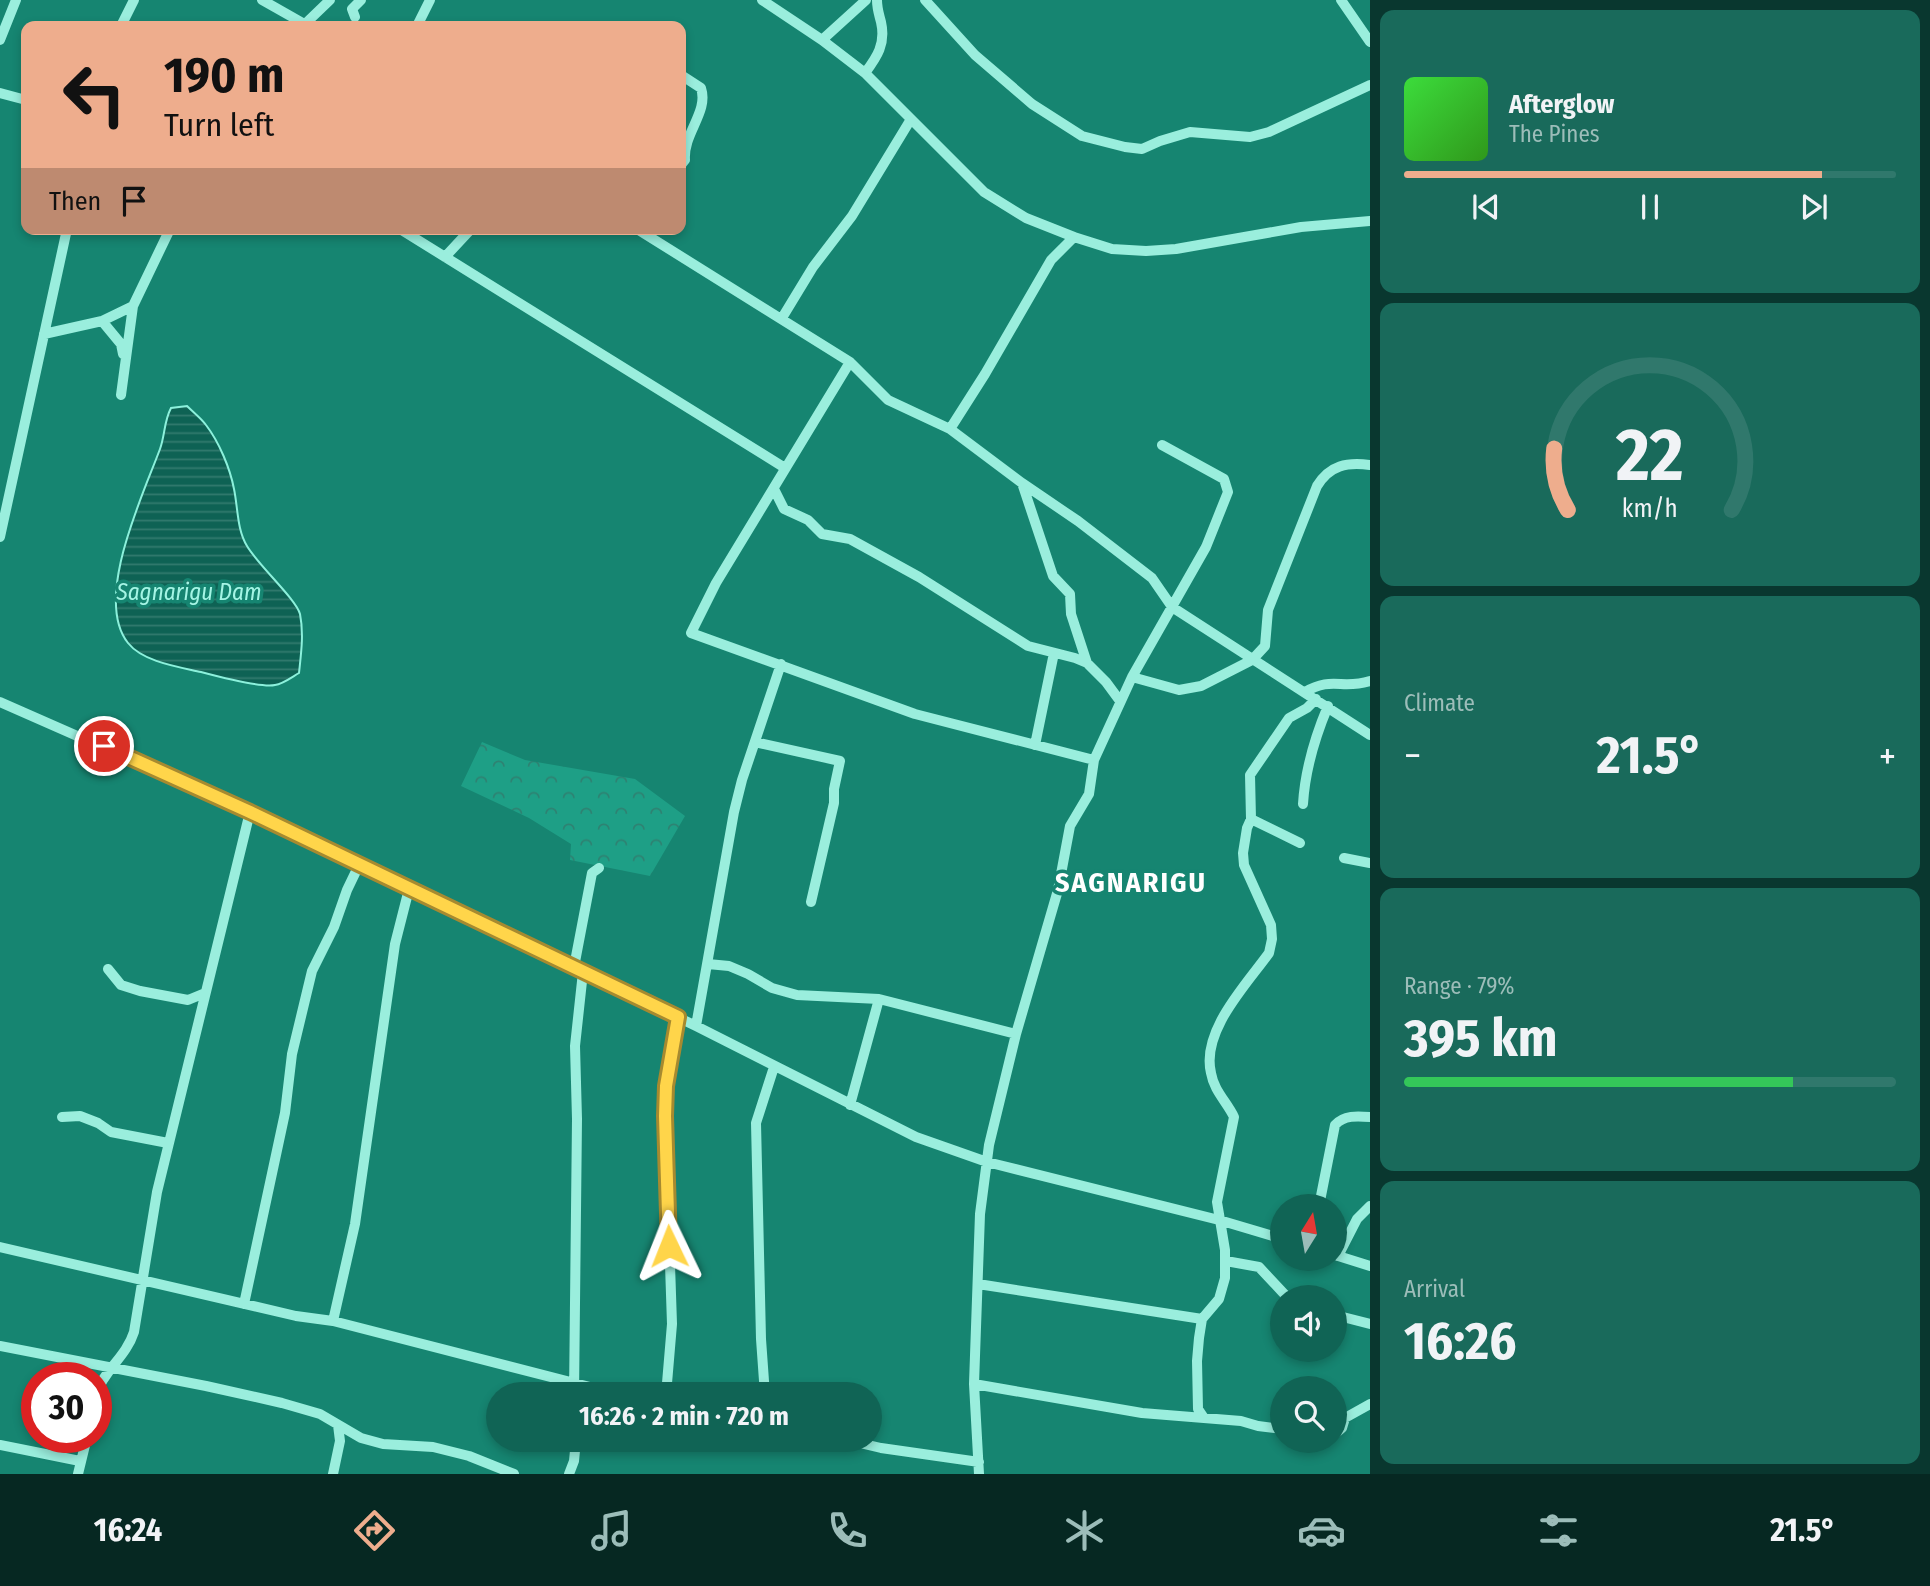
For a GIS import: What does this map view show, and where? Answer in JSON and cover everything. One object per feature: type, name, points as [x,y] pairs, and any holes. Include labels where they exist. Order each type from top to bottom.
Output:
[{"type":"street","points":[[0,40],[16,0]]},
{"type":"street","points":[[124,21],[134,0]]},
{"type":"street","points":[[262,0],[299,21]]},
{"type":"street","points":[[310,21],[330,0]]},
{"type":"street","points":[[355,17],[352,9],[360,0]]},
{"type":"street","points":[[419,21],[429,0]]},
{"type":"street","points":[[762,0],[865,73],[996,202],[1026,218],[1074,237],[1112,249],[1146,251],[1176,249],[1301,228],[1370,220]]},
{"type":"street","points":[[822,40],[866,0]]},
{"type":"street","points":[[865,73],[880,54],[882,23],[877,10],[877,0]]},
{"type":"street","points":[[925,0],[975,55],[1032,104],[1082,136],[1125,147],[1142,149],[1190,132],[1250,137],[1269,132],[1370,85]]},
{"type":"street","points":[[1341,0],[1370,42]]},
{"type":"street","points":[[686,78],[701,89],[704,96],[686,144]]},
{"type":"street","points":[[0,93],[21,99]]},
{"type":"street","points":[[782,318],[813,267],[852,216],[911,119]]},
{"type":"street","points":[[0,537],[66,235]]},
{"type":"street","points":[[121,395],[133,306],[167,235]]},
{"type":"street","points":[[410,235],[785,468]]},
{"type":"street","points":[[445,257],[465,235]]},
{"type":"street","points":[[647,235],[850,362],[888,400],[950,429],[1152,578],[1172,607],[1370,735]]},
{"type":"street","points":[[950,429],[979,386],[1051,260],[1074,237]]},
{"type":"street","points":[[44,334],[102,321],[133,306]]},
{"type":"street","points":[[102,321],[121,344],[124,362]]},
{"type":"street","points":[[850,362],[711,592],[691,633],[915,714],[1094,760]]},
{"type":"street","points":[[979,1474],[974,1384],[978,1229],[987,1161],[1016,1034],[1058,890],[1070,826],[1089,794],[1094,760],[1132,677],[1206,547],[1228,487],[1224,480],[1162,445]]},
{"type":"street","points":[[1132,677],[1184,690],[1201,686],[1252,660],[1267,641],[1268,610],[1317,486],[1324,475],[1336,466],[1358,463],[1370,465]]},
{"type":"street","points":[[1022,483],[1053,576],[1070,594],[1070,614],[1087,663]]},
{"type":"street","points":[[774,489],[784,509],[808,520],[822,534],[850,540],[919,576],[1028,646],[1074,657],[1087,663],[1120,701]]},
{"type":"street","points":[[1035,745],[1054,653]]},
{"type":"street","points":[[696,1026],[734,812],[781,664]]},
{"type":"street","points":[[1305,692],[1324,682],[1353,685],[1370,681]]},
{"type":"street","points":[[1204,1418],[1198,1409],[1197,1376],[1202,1320],[1220,1298],[1225,1278],[1226,1261],[1217,1202],[1234,1117],[1216,1089],[1210,1073],[1212,1045],[1216,1026],[1269,953],[1272,939],[1271,925],[1244,865],[1247,828],[1251,819],[1250,775],[1289,718],[1307,708],[1316,699]]},
{"type":"street","points":[[0,702],[250,812],[678,1017],[916,1137],[987,1161],[1270,1235]]},
{"type":"street","points":[[1303,804],[1309,765],[1328,706]]},
{"type":"street","points":[[755,742],[840,761],[834,803],[811,902]]},
{"type":"street","points":[[112,1367],[131,1340],[156,1192],[250,812]]},
{"type":"street","points":[[1251,819],[1300,843]]},
{"type":"street","points":[[1344,858],[1370,863]]},
{"type":"street","points":[[244,1304],[285,1113],[292,1054],[312,971],[334,927],[359,865]]},
{"type":"street","points":[[573,1382],[577,1196],[575,1046],[579,970],[592,873],[599,868]]},
{"type":"street","points":[[333,1321],[355,1224],[395,944],[409,888]]},
{"type":"street","points":[[708,964],[729,966],[772,988],[797,995],[879,999],[1016,1034]]},
{"type":"street","points":[[108,969],[121,985],[140,991],[188,1000],[205,993]]},
{"type":"street","points":[[850,1105],[879,999]]},
{"type":"street","points":[[667,1382],[672,1324],[665,1116],[666,1086],[678,1017]]},
{"type":"street","points":[[764,1382],[756,1123],[774,1067]]},
{"type":"street","points":[[62,1117],[80,1116],[111,1132],[168,1143]]},
{"type":"street","points":[[1321,1194],[1335,1125],[1339,1120],[1355,1116],[1370,1117]]},
{"type":"street","points":[[1348,1234],[1357,1219],[1370,1206]]},
{"type":"street","points":[[0,1247],[244,1304],[333,1321],[569,1382]]},
{"type":"street","points":[[1348,1259],[1370,1266]]},
{"type":"street","points":[[1226,1261],[1259,1267],[1276,1285]]},
{"type":"street","points":[[978,1284],[1202,1320]]},
{"type":"street","points":[[1347,1318],[1370,1324]]},
{"type":"street","points":[[0,1346],[81,1362]]},
{"type":"street","points":[[112,1368],[282,1403],[320,1414],[361,1438],[383,1444],[433,1447],[469,1456],[514,1474]]},
{"type":"street","points":[[974,1384],[1142,1413],[1241,1421],[1270,1427]]},
{"type":"street","points":[[1347,1417],[1370,1404]]},
{"type":"street","points":[[334,1474],[340,1441],[338,1425]]},
{"type":"street","points":[[0,1445],[80,1461]]},
{"type":"street","points":[[882,1448],[979,1462]]},
{"type":"street","points":[[569,1474],[575,1452]]},
{"type":"street","points":[[78,1474],[82,1453]]},
{"type":"green space","points":[[482,742],[525,760],[635,779],[685,816],[650,876],[570,860],[571,844],[529,818],[461,786]]},
{"type":"water","name":"Sagnarigu Dam","points":[[187,406],[206,425],[223,456],[232,481],[241,533],[247,546],[292,600],[300,614],[302,636],[299,673],[284,682],[260,685],[172,666],[152,659],[128,643],[119,624],[116,601],[124,547],[160,449],[171,408]]},
{"type":"district","name":"SAGNARIGU","points":[[1131,882]]},
{"type":"route","points":[[104,746],[250,812],[678,1017],[666,1086],[669,1246]]}]
